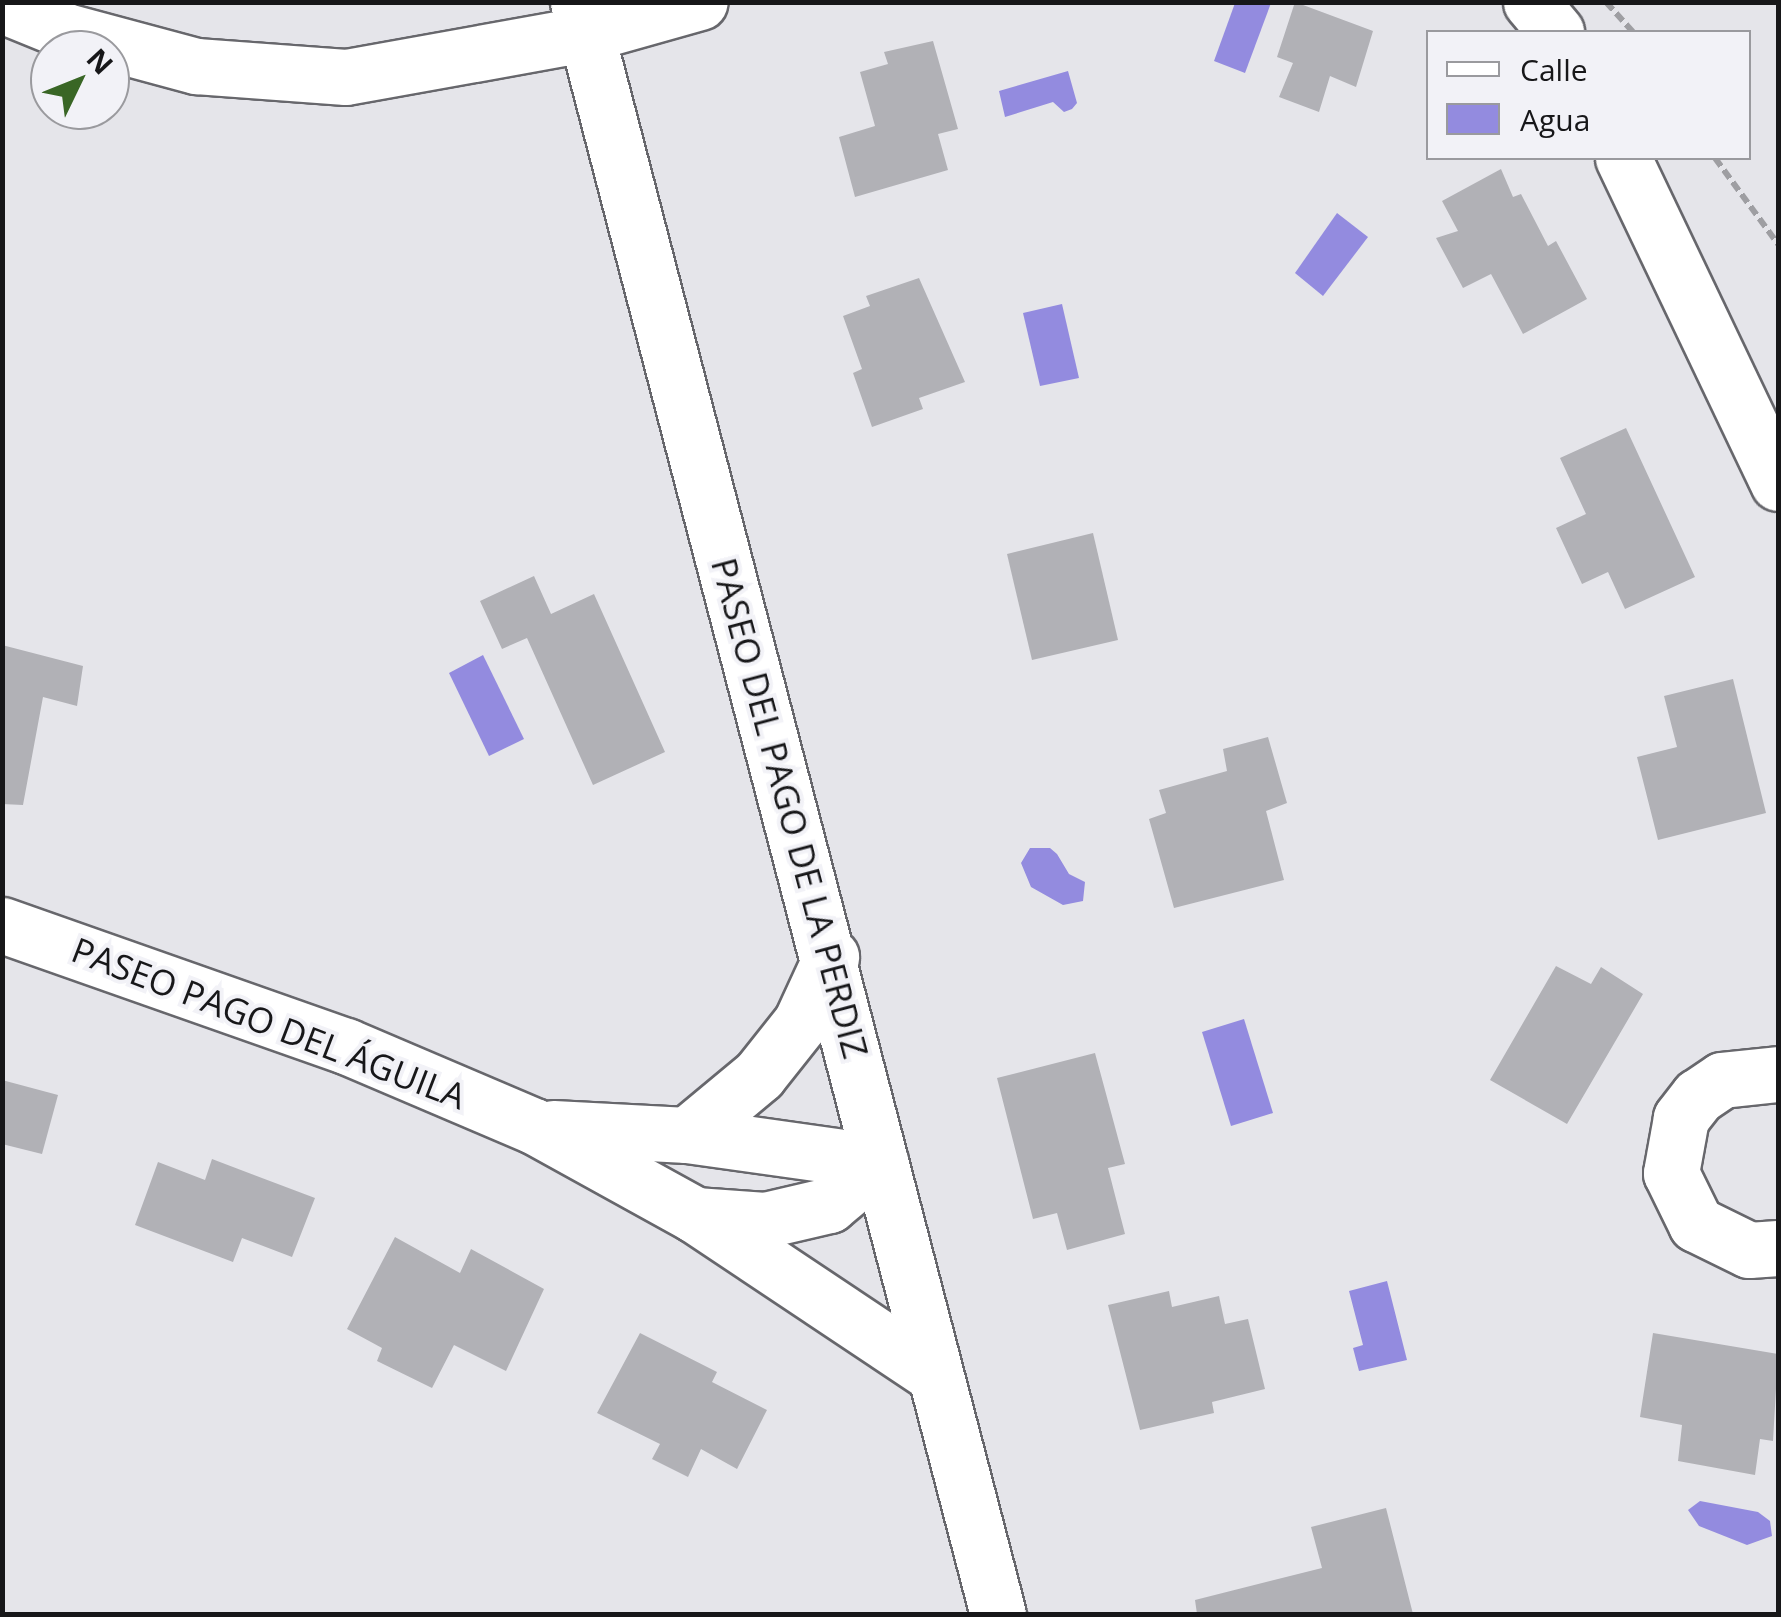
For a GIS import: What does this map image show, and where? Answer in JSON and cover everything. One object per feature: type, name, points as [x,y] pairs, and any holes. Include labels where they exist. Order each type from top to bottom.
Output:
[{"type":"street","points":[[2,5],[66,31],[196,66],[346,76],[582,18],[700,2]]},
{"type":"street","points":[[1531,2],[1554,30]]},
{"type":"street","name":"PASEO DEL PAGO DE LA PERDIZ","points":[[582,18],[830,958],[932,1373],[998,1614]]},
{"type":"street","points":[[1624,160],[1778,483]]},
{"type":"street","name":"PASEO PAGO DEL ÁGUILA","points":[[2,924],[346,1046],[534,1126]]},
{"type":"street","points":[[687,1136],[760,1075],[801,1022],[830,958]]},
{"type":"street","points":[[1778,1074],[1736,1076],[1698,1096],[1681,1118],[1671,1173],[1696,1224],[1750,1250],[1778,1248]]},
{"type":"street","points":[[534,1126],[687,1136],[880,1162]]},
{"type":"street","points":[[534,1126],[695,1215],[932,1373]]},
{"type":"street","points":[[695,1215],[765,1220],[829,1204],[880,1162]]},
{"type":"path","points":[[1606,2],[1631,30]]},
{"type":"path","points":[[1716,160],[1778,244]]},
{"type":"water","points":[[1235,3],[1271,3],[1245,73],[1214,61]]},
{"type":"water","points":[[1068,71],[1077,103],[1072,109],[1064,112],[1053,102],[1005,117],[999,91]]},
{"type":"water","points":[[1337,213],[1368,237],[1323,296],[1295,273]]},
{"type":"water","points":[[1062,304],[1079,378],[1040,386],[1023,313]]},
{"type":"water","points":[[483,655],[524,739],[489,756],[449,673]]},
{"type":"water","points":[[1030,848],[1050,848],[1069,874],[1085,882],[1083,901],[1063,905],[1031,887],[1021,863]]},
{"type":"water","points":[[1244,1019],[1273,1113],[1231,1126],[1202,1032]]},
{"type":"water","points":[[1387,1281],[1407,1360],[1359,1371],[1353,1348],[1363,1345],[1349,1291]]},
{"type":"water","points":[[1700,1501],[1758,1512],[1770,1521],[1772,1536],[1747,1545],[1699,1526],[1688,1510]]},
{"type":"building","points":[[1295,2],[1373,31],[1356,87],[1330,76],[1319,112],[1279,97],[1293,63],[1277,57]]},
{"type":"building","points":[[933,41],[958,129],[938,134],[948,170],[855,197],[839,137],[875,126],[860,72],[888,64],[884,52]]},
{"type":"building","points":[[1501,169],[1513,197],[1521,194],[1548,246],[1556,241],[1587,299],[1523,334],[1491,274],[1463,288],[1436,238],[1458,231],[1442,201]]},
{"type":"building","points":[[919,278],[965,382],[919,398],[923,409],[872,427],[853,373],[862,369],[843,316],[870,306],[866,296]]},
{"type":"building","points":[[1626,428],[1695,577],[1625,609],[1608,572],[1582,584],[1556,528],[1586,514],[1560,458]]},
{"type":"building","points":[[1093,533],[1118,640],[1032,660],[1007,554]]},
{"type":"building","points":[[534,576],[551,614],[594,594],[665,752],[593,785],[527,638],[502,649],[480,601]]},
{"type":"building","points":[[2,645],[83,666],[77,706],[43,697],[23,805],[2,804]]},
{"type":"building","points":[[1733,679],[1766,813],[1658,840],[1637,757],[1677,747],[1664,696]]},
{"type":"building","points":[[1268,737],[1287,803],[1266,811],[1284,880],[1174,908],[1149,819],[1166,813],[1159,790],[1227,771],[1223,749]]},
{"type":"building","points":[[1556,966],[1591,984],[1601,967],[1643,994],[1567,1124],[1490,1080]]},
{"type":"building","points":[[1095,1053],[1125,1164],[1108,1168],[1125,1234],[1067,1250],[1057,1213],[1033,1219],[997,1078]]},
{"type":"building","points":[[2,1080],[58,1095],[42,1154],[2,1144]]},
{"type":"building","points":[[212,1159],[315,1198],[292,1257],[242,1238],[233,1262],[135,1225],[158,1162],[205,1180]]},
{"type":"building","points":[[395,1237],[460,1273],[471,1249],[544,1289],[506,1371],[454,1345],[432,1388],[377,1361],[382,1348],[347,1329]]},
{"type":"building","points":[[1169,1291],[1172,1307],[1219,1296],[1225,1324],[1248,1319],[1265,1389],[1212,1402],[1214,1413],[1140,1430],[1108,1305]]},
{"type":"building","points":[[640,1333],[717,1372],[712,1382],[767,1410],[737,1469],[701,1449],[688,1477],[652,1459],[660,1444],[597,1413]]},
{"type":"building","points":[[1653,1333],[1778,1354],[1773,1441],[1760,1439],[1755,1475],[1678,1461],[1682,1425],[1640,1417]]},
{"type":"building","points":[[1386,1508],[1413,1614],[1197,1614],[1195,1600],[1322,1568],[1311,1527]]}]
